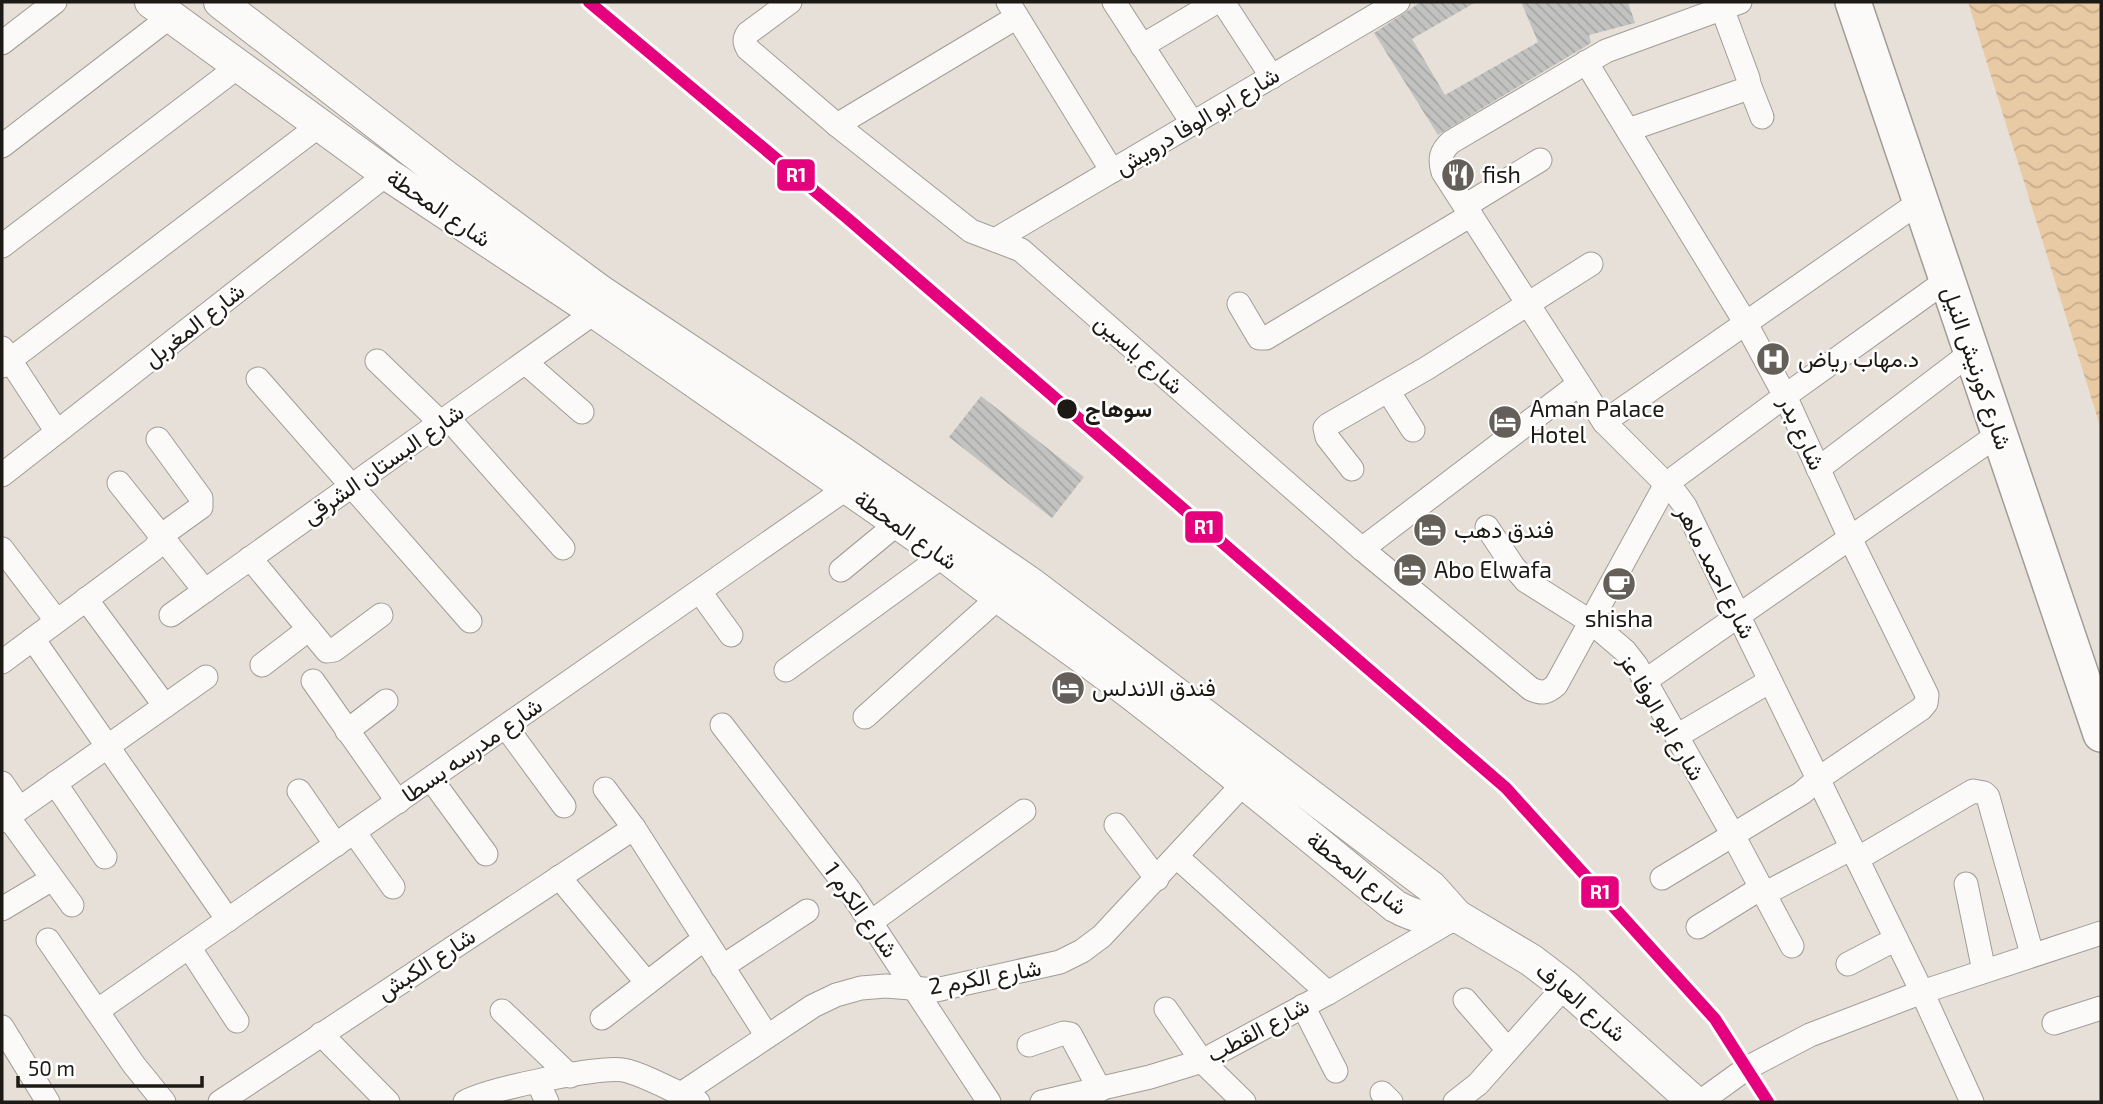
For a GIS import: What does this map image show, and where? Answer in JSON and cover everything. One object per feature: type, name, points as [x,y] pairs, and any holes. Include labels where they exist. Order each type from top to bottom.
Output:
[{"type":"main road","name":"شارع كورنيش النيل","points":[[1853,2],[2101,734]]},
{"type":"main road","name":"شارع كورنيش النيل","points":[[1875,2],[2101,669]]},
{"type":"street","points":[[2,43],[55,2]]},
{"type":"street","name":"شارع المحطة","points":[[220,2],[442,174],[600,291],[841,452],[1034,586],[1431,887],[1457,916]]},
{"type":"street","name":"شارع ياسين","points":[[789,2],[748,33],[745,38],[748,49],[837,125],[971,231],[1021,250],[1362,549],[1531,689],[1540,693],[1549,692],[1556,685],[1591,622]]},
{"type":"street","points":[[1114,2],[1193,124]]},
{"type":"street","points":[[1142,46],[1216,2]]},
{"type":"street","points":[[1223,2],[1272,77]]},
{"type":"street","name":"شارع ابو الوفا درويش","points":[[995,240],[1398,2]]},
{"type":"street","points":[[1586,62],[1627,41],[1731,5],[1749,84],[1762,117]]},
{"type":"street","points":[[2,146],[161,9]]},
{"type":"street","name":"شارع المحطة","points":[[161,9],[387,174],[595,312],[944,555],[998,598],[1115,682],[1395,906],[1414,916],[1436,920],[1457,916]]},
{"type":"street","points":[[837,125],[1013,9],[1112,171]]},
{"type":"street","name":"شارع بدر","points":[[1586,62],[1745,321],[1785,396],[1850,538],[1927,695],[1921,709],[1818,779],[1802,793],[1662,878]]},
{"type":"street","name":"شارع احمد ماهر","points":[[1586,62],[1445,148],[1440,163],[1443,172],[1604,422],[1685,506],[1922,992],[1972,1102]]},
{"type":"street","points":[[2,246],[239,66]]},
{"type":"street","points":[[1628,131],[1740,92],[1749,84]]},
{"type":"street","points":[[57,432],[4,358],[320,125]]},
{"type":"street","points":[[1239,304],[1259,338],[1266,338],[1468,210],[1540,160]]},
{"type":"street","name":"شارع المغربل","points":[[2,475],[333,203],[387,174]]},
{"type":"street","points":[[1604,422],[1920,201]]},
{"type":"street","points":[[1352,469],[1326,437],[1325,428],[1529,305],[1591,264]]},
{"type":"street","points":[[1591,622],[1666,484],[1947,280]]},
{"type":"street","name":"شارع البستان الشرقى","points":[[171,614],[595,312]]},
{"type":"street","points":[[1818,469],[1972,352]]},
{"type":"street","points":[[377,361],[444,420],[563,548]]},
{"type":"street","points":[[526,363],[582,412]]},
{"type":"street","points":[[258,379],[470,621]]},
{"type":"street","points":[[1362,549],[1579,384]]},
{"type":"street","points":[[1388,391],[1413,430]]},
{"type":"street","points":[[1645,681],[1999,434]]},
{"type":"street","points":[[5,652],[33,639],[154,549],[169,530],[199,509],[202,501],[158,439]]},
{"type":"street","points":[[119,483],[205,591]]},
{"type":"street","name":"شارع مدرسه بسطا","points":[[97,1011],[847,488]]},
{"type":"street","points":[[841,570],[898,523]]},
{"type":"street","name":"شارع ابو الوفا عز","points":[[1487,527],[1526,581],[1591,622],[1625,651],[1677,736],[1792,946]]},
{"type":"street","points":[[2,549],[57,620]]},
{"type":"street","points":[[786,670],[944,555]]},
{"type":"street","points":[[250,558],[327,651],[331,651],[381,614]]},
{"type":"street","points":[[700,592],[731,635]]},
{"type":"street","points":[[865,717],[998,598]]},
{"type":"street","points":[[86,599],[164,706]]},
{"type":"street","points":[[262,665],[309,629]]},
{"type":"street","points":[[33,639],[228,920]]},
{"type":"street","points":[[10,815],[206,677]]},
{"type":"street","points":[[313,681],[398,802]]},
{"type":"street","points":[[1677,736],[1770,681]]},
{"type":"street","points":[[347,731],[386,701]]},
{"type":"street","name":"شارع الكرم 1","points":[[722,725],[872,922],[989,1102]]},
{"type":"street","points":[[506,727],[564,806]]},
{"type":"street","points":[[431,779],[486,854]]},
{"type":"street","points":[[2,783],[10,815],[72,905]]},
{"type":"street","points":[[55,783],[105,856]]},
{"type":"street","name":"شارع الكرم 2","points":[[689,1098],[767,1036],[813,1006],[836,995],[861,988],[886,986],[936,990],[1060,962],[1083,951],[1102,936],[1244,783]]},
{"type":"street","points":[[605,789],[634,828],[767,1036]]},
{"type":"street","points":[[299,791],[393,887]]},
{"type":"street","points":[[1698,927],[1763,891],[1854,853],[1973,791],[1984,793],[1988,797],[2032,954]]},
{"type":"street","points":[[872,922],[1024,811]]},
{"type":"street","points":[[1116,825],[1157,878]]},
{"type":"street","name":"شارع الكبش","points":[[220,1102],[634,828]]},
{"type":"street","points":[[1177,856],[1328,993]]},
{"type":"street","points":[[559,877],[647,983]]},
{"type":"street","points":[[2,909],[52,878]]},
{"type":"street","points":[[1966,884],[1984,971]]},
{"type":"street","points":[[722,967],[807,911]]},
{"type":"street","name":"شارع العارف","points":[[1457,916],[1531,960],[1565,986],[1694,1102]]},
{"type":"street","name":"شارع القطب","points":[[1042,1102],[1100,1090],[1202,1061],[1328,993],[1457,916]]},
{"type":"street","points":[[1700,1102],[1747,1068],[1810,1035],[1922,992],[2101,933]]},
{"type":"street","points":[[603,1018],[704,939]]},
{"type":"street","points":[[1848,964],[1896,939]]},
{"type":"street","points":[[48,940],[134,1065],[164,1102]]},
{"type":"street","points":[[189,947],[237,1021]]},
{"type":"street","points":[[1455,1102],[1478,1084],[1565,986]]},
{"type":"street","points":[[1465,1000],[1508,1051]]},
{"type":"street","points":[[1303,1006],[1336,1071]]},
{"type":"street","points":[[2054,1023],[2101,1008]]},
{"type":"street","points":[[1166,1009],[1232,1099]]},
{"type":"street","points":[[502,1010],[570,1076]]},
{"type":"street","points":[[2,1027],[48,1102]]},
{"type":"street","points":[[1029,1045],[1064,1032],[1070,1034],[1100,1090]]},
{"type":"street","points":[[321,1034],[388,1102]]},
{"type":"street","points":[[465,1102],[487,1094],[542,1092],[570,1076],[604,1069],[627,1071],[689,1098]]},
{"type":"water","points":[[1968,2],[2101,2],[2101,429]]},
{"type":"building","points":[[1421,2],[1476,2],[1412,39],[1445,95],[1538,42],[1521,2],[1628,2],[1635,23],[1589,35],[1591,43],[1438,135],[1374,33]]},
{"type":"building","name":"سوهاج","points":[[981,396],[1084,477],[1052,518],[949,437]]},
{"type":"transit line","name":"R1","points":[[589,2],[847,218],[1506,788],[1715,1019],[1768,1102]]},
{"type":"place","name":"fish","points":[[1458,175]]},
{"type":"place","name":"د.مهاب رياض","points":[[1773,359]]},
{"type":"place","name":"سوهاج","points":[[1067,409]]},
{"type":"place","name":"Aman Palace Hotel","points":[[1505,422]]},
{"type":"place","name":"فندق دهب","points":[[1430,530]]},
{"type":"place","name":"Abo Elwafa","points":[[1410,570]]},
{"type":"place","name":"shisha","points":[[1619,584]]},
{"type":"place","name":"فندق الاندلس","points":[[1068,688]]}]
